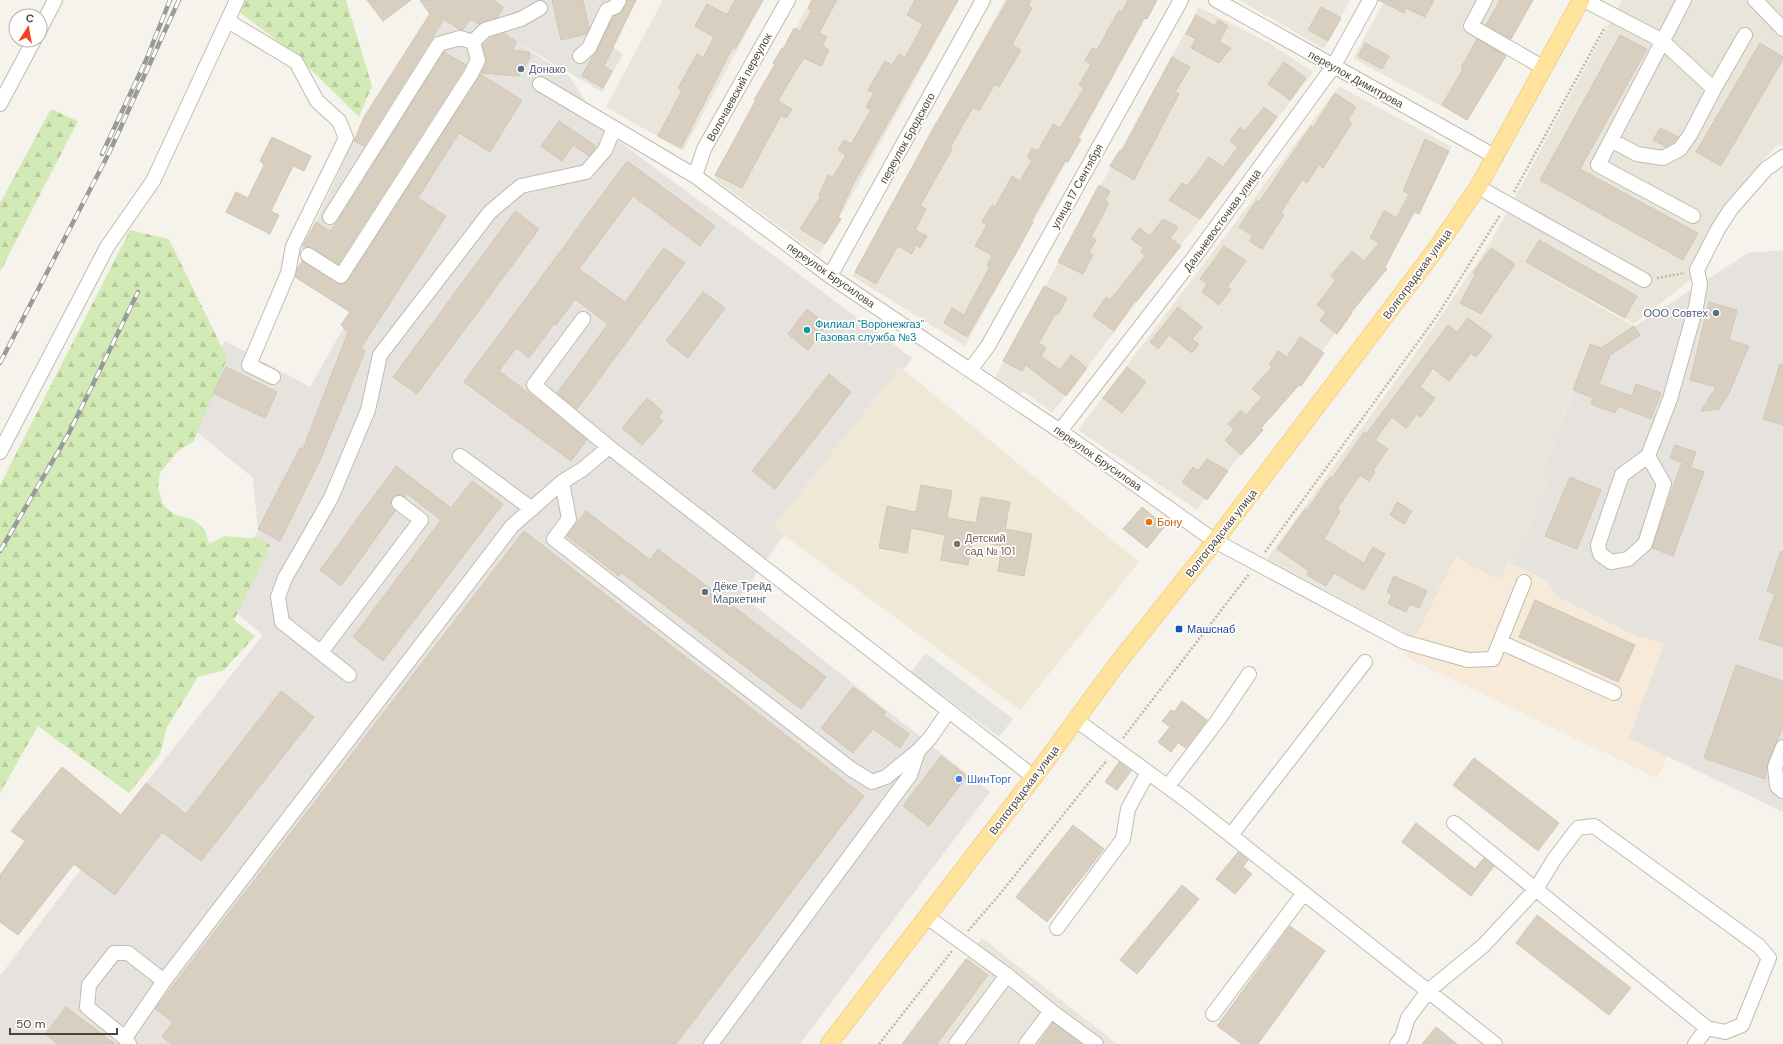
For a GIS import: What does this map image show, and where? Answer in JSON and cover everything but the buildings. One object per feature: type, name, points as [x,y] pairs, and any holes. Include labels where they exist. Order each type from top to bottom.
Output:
[{"type":"main road","name":"Волгоградская улица","points":[[829,1044],[1034,777],[1117,664],[1215,541],[1388,314],[1478,187],[1496,157],[1581,0]]},
{"type":"street","points":[[48,14],[55,0]]},
{"type":"street","points":[[0,452],[107,247],[153,181],[237,0]]},
{"type":"street","points":[[580,56],[589,48],[607,10],[615,7],[619,0]]},
{"type":"street","name":"Волочаевский переулок","points":[[695,176],[704,149],[788,0]]},
{"type":"street","name":"переулок Бродского","points":[[830,276],[983,0]]},
{"type":"street","name":"улица 17 Сентября","points":[[970,370],[988,346],[1180,0]]},
{"type":"street","name":"переулок Димитрова","points":[[1216,0],[1333,67],[1496,157]]},
{"type":"street","name":"Дальневосточная улица","points":[[1060,431],[1196,256],[1333,67],[1370,0]]},
{"type":"street","points":[[1484,0],[1471,26],[1544,68]]},
{"type":"street","points":[[1584,0],[1662,40],[1714,89]]},
{"type":"street","points":[[1684,0],[1598,165],[1693,216]]},
{"type":"street","points":[[1755,0],[1783,29]]},
{"type":"street","points":[[473,42],[485,30],[521,19],[540,8]]},
{"type":"street","points":[[228,21],[296,62],[317,101],[339,121],[346,138],[293,246],[288,273],[249,365],[273,378]]},
{"type":"street","points":[[1612,140],[1637,154],[1663,158],[1680,149],[1690,135],[1745,35]]},
{"type":"street","points":[[330,217],[439,44],[460,38],[473,42]]},
{"type":"street","points":[[308,255],[341,276],[471,74],[478,60],[473,42]]},
{"type":"street","points":[[0,104],[30,48]]},
{"type":"street","name":"переулок Брусилова","points":[[540,84],[695,176],[830,276],[1060,431],[1215,541],[1404,642],[1468,660],[1493,659],[1500,642]]},
{"type":"street","points":[[350,675],[282,622],[278,597],[285,578],[331,498],[368,410],[380,355],[490,212],[521,186],[586,172],[605,150],[614,128]]},
{"type":"street","points":[[1648,456],[1664,484],[1645,544],[1628,559],[1611,562],[1600,554],[1598,545],[1622,475],[1648,456],[1670,399],[1696,307],[1700,284],[1697,270],[1718,229],[1732,209],[1766,169],[1783,157]]},
{"type":"street","points":[[1478,187],[1644,280]]},
{"type":"street","points":[[583,319],[534,385],[609,446],[948,712],[1034,777]]},
{"type":"street","points":[[164,982],[128,953],[114,953],[88,985],[87,1007],[127,1041],[164,982],[512,526],[562,482],[583,469],[609,446]]},
{"type":"street","points":[[460,456],[532,509]]},
{"type":"street","points":[[562,482],[569,519],[554,539],[850,769],[872,782],[886,777],[918,751],[930,738],[948,712]]},
{"type":"street","points":[[321,652],[421,520],[400,503]]},
{"type":"street","points":[[1524,582],[1500,642],[1614,693]]},
{"type":"street","points":[[1231,835],[1365,662]]},
{"type":"street","points":[[1168,786],[1218,720],[1249,674]]},
{"type":"street","points":[[1076,720],[1168,786],[1495,1044]]},
{"type":"street","points":[[1783,747],[1775,767],[1777,786],[1783,791]]},
{"type":"street","points":[[711,1044],[910,775],[918,751]]},
{"type":"street","points":[[1057,928],[1123,838],[1128,809],[1148,772]]},
{"type":"street","points":[[1397,1044],[1402,1037],[1408,1018],[1428,991],[1483,946],[1536,889],[1555,858],[1578,828],[1594,826],[1759,946],[1769,958],[1742,1025],[1725,1032],[1707,1028],[1536,889],[1454,823]]},
{"type":"street","points":[[1213,1014],[1304,893]]},
{"type":"street","points":[[927,917],[1007,975],[1051,1011],[1096,1044]]},
{"type":"street","points":[[956,1044],[1007,975]]},
{"type":"street","points":[[1026,1044],[1051,1011]]},
{"type":"street","points":[[1695,1044],[1707,1028]]},
{"type":"path","points":[[879,1044],[1116,748],[1258,563],[1437,316],[1508,204],[1612,15]]},
{"type":"path","points":[[1644,280],[1697,270]]},
{"type":"shaded area","points":[[420,0],[636,0],[613,47],[623,54],[602,92],[517,42],[499,29],[501,32],[569,76],[605,131],[912,358],[741,595],[990,792],[800,1044],[0,1044],[0,976],[146,783],[263,635],[218,598],[258,530],[253,478],[186,423],[225,341],[310,387],[408,214],[346,309],[293,275],[302,261],[302,245],[316,222],[364,117],[431,11]]},
{"type":"shaded area","points":[[663,0],[764,0],[683,151],[606,107]]},
{"type":"shaded area","points":[[811,0],[959,0],[819,255],[714,179]]},
{"type":"shaded area","points":[[1005,0],[1156,0],[965,346],[852,276]]},
{"type":"shaded area","points":[[1239,0],[1350,0],[1324,49]]},
{"type":"shaded area","points":[[1385,0],[1533,0],[1468,121],[1353,58]]},
{"type":"shaded area","points":[[1622,0],[1783,0],[1783,145],[1776,146],[1735,192],[1689,281],[1634,324],[1530,267],[1634,326],[1601,348],[1590,344],[1542,474],[1550,478],[1514,565],[1508,562],[1501,580],[1475,568],[1456,556],[1415,638],[1267,559],[1420,347],[1489,245]]},
{"type":"shaded area","points":[[1199,7],[1269,43],[1313,72],[1052,413],[1024,391],[1020,394],[994,379]]},
{"type":"shaded area","points":[[1339,86],[1452,147],[1373,286],[1197,510],[1078,430]]},
{"type":"shaded area","points":[[1783,250],[1783,812],[1629,738],[1664,643],[1636,636],[1556,596],[1548,581],[1514,565],[1550,478],[1542,474],[1591,344],[1601,348],[1748,253]]},
{"type":"shaded area","name":"Детский сад № 101","points":[[900,367],[1139,562],[1020,710],[773,527]]},
{"type":"shaded area","points":[[1456,556],[1475,568],[1500,580],[1508,562],[1548,581],[1556,596],[1636,636],[1664,643],[1629,738],[1668,755],[1657,778],[1406,657]]},
{"type":"shaded area","points":[[926,653],[1013,719],[999,737],[911,672]]},
{"type":"shaded area","points":[[982,938],[1117,1044],[902,1044]]},
{"type":"green space","points":[[244,0],[346,0],[372,86],[359,117],[295,54],[239,12]]},
{"type":"green space","points":[[51,109],[78,121],[0,272],[0,203]]},
{"type":"green space","points":[[130,230],[169,239],[227,358],[194,441],[178,451],[160,473],[158,487],[163,505],[174,514],[194,520],[205,530],[209,544],[224,536],[260,539],[270,545],[234,620],[255,636],[224,670],[198,677],[167,727],[160,754],[129,793],[38,726],[0,793],[0,485]]},
{"type":"railway","points":[[102,154],[147,58],[170,0]]},
{"type":"railway","points":[[0,363],[109,153],[179,0]]},
{"type":"railway","points":[[0,551],[69,433],[138,292]]},
{"type":"place","name":"Донако","points":[[521,69]]},
{"type":"place","name":"ООО Совтех","points":[[1716,313]]},
{"type":"place","name":"Филиал \"Воронежгаз\" Газовая служба №3","points":[[807,330]]},
{"type":"place","name":"Бону","points":[[1149,522]]},
{"type":"place","name":"Детский сад № 101","points":[[957,544]]},
{"type":"place","name":"Дёке Трейд Маркетинг","points":[[705,592]]},
{"type":"place","name":"Машснаб","points":[[1179,629]]},
{"type":"place","name":"ШинТорг","points":[[959,779]]}]
